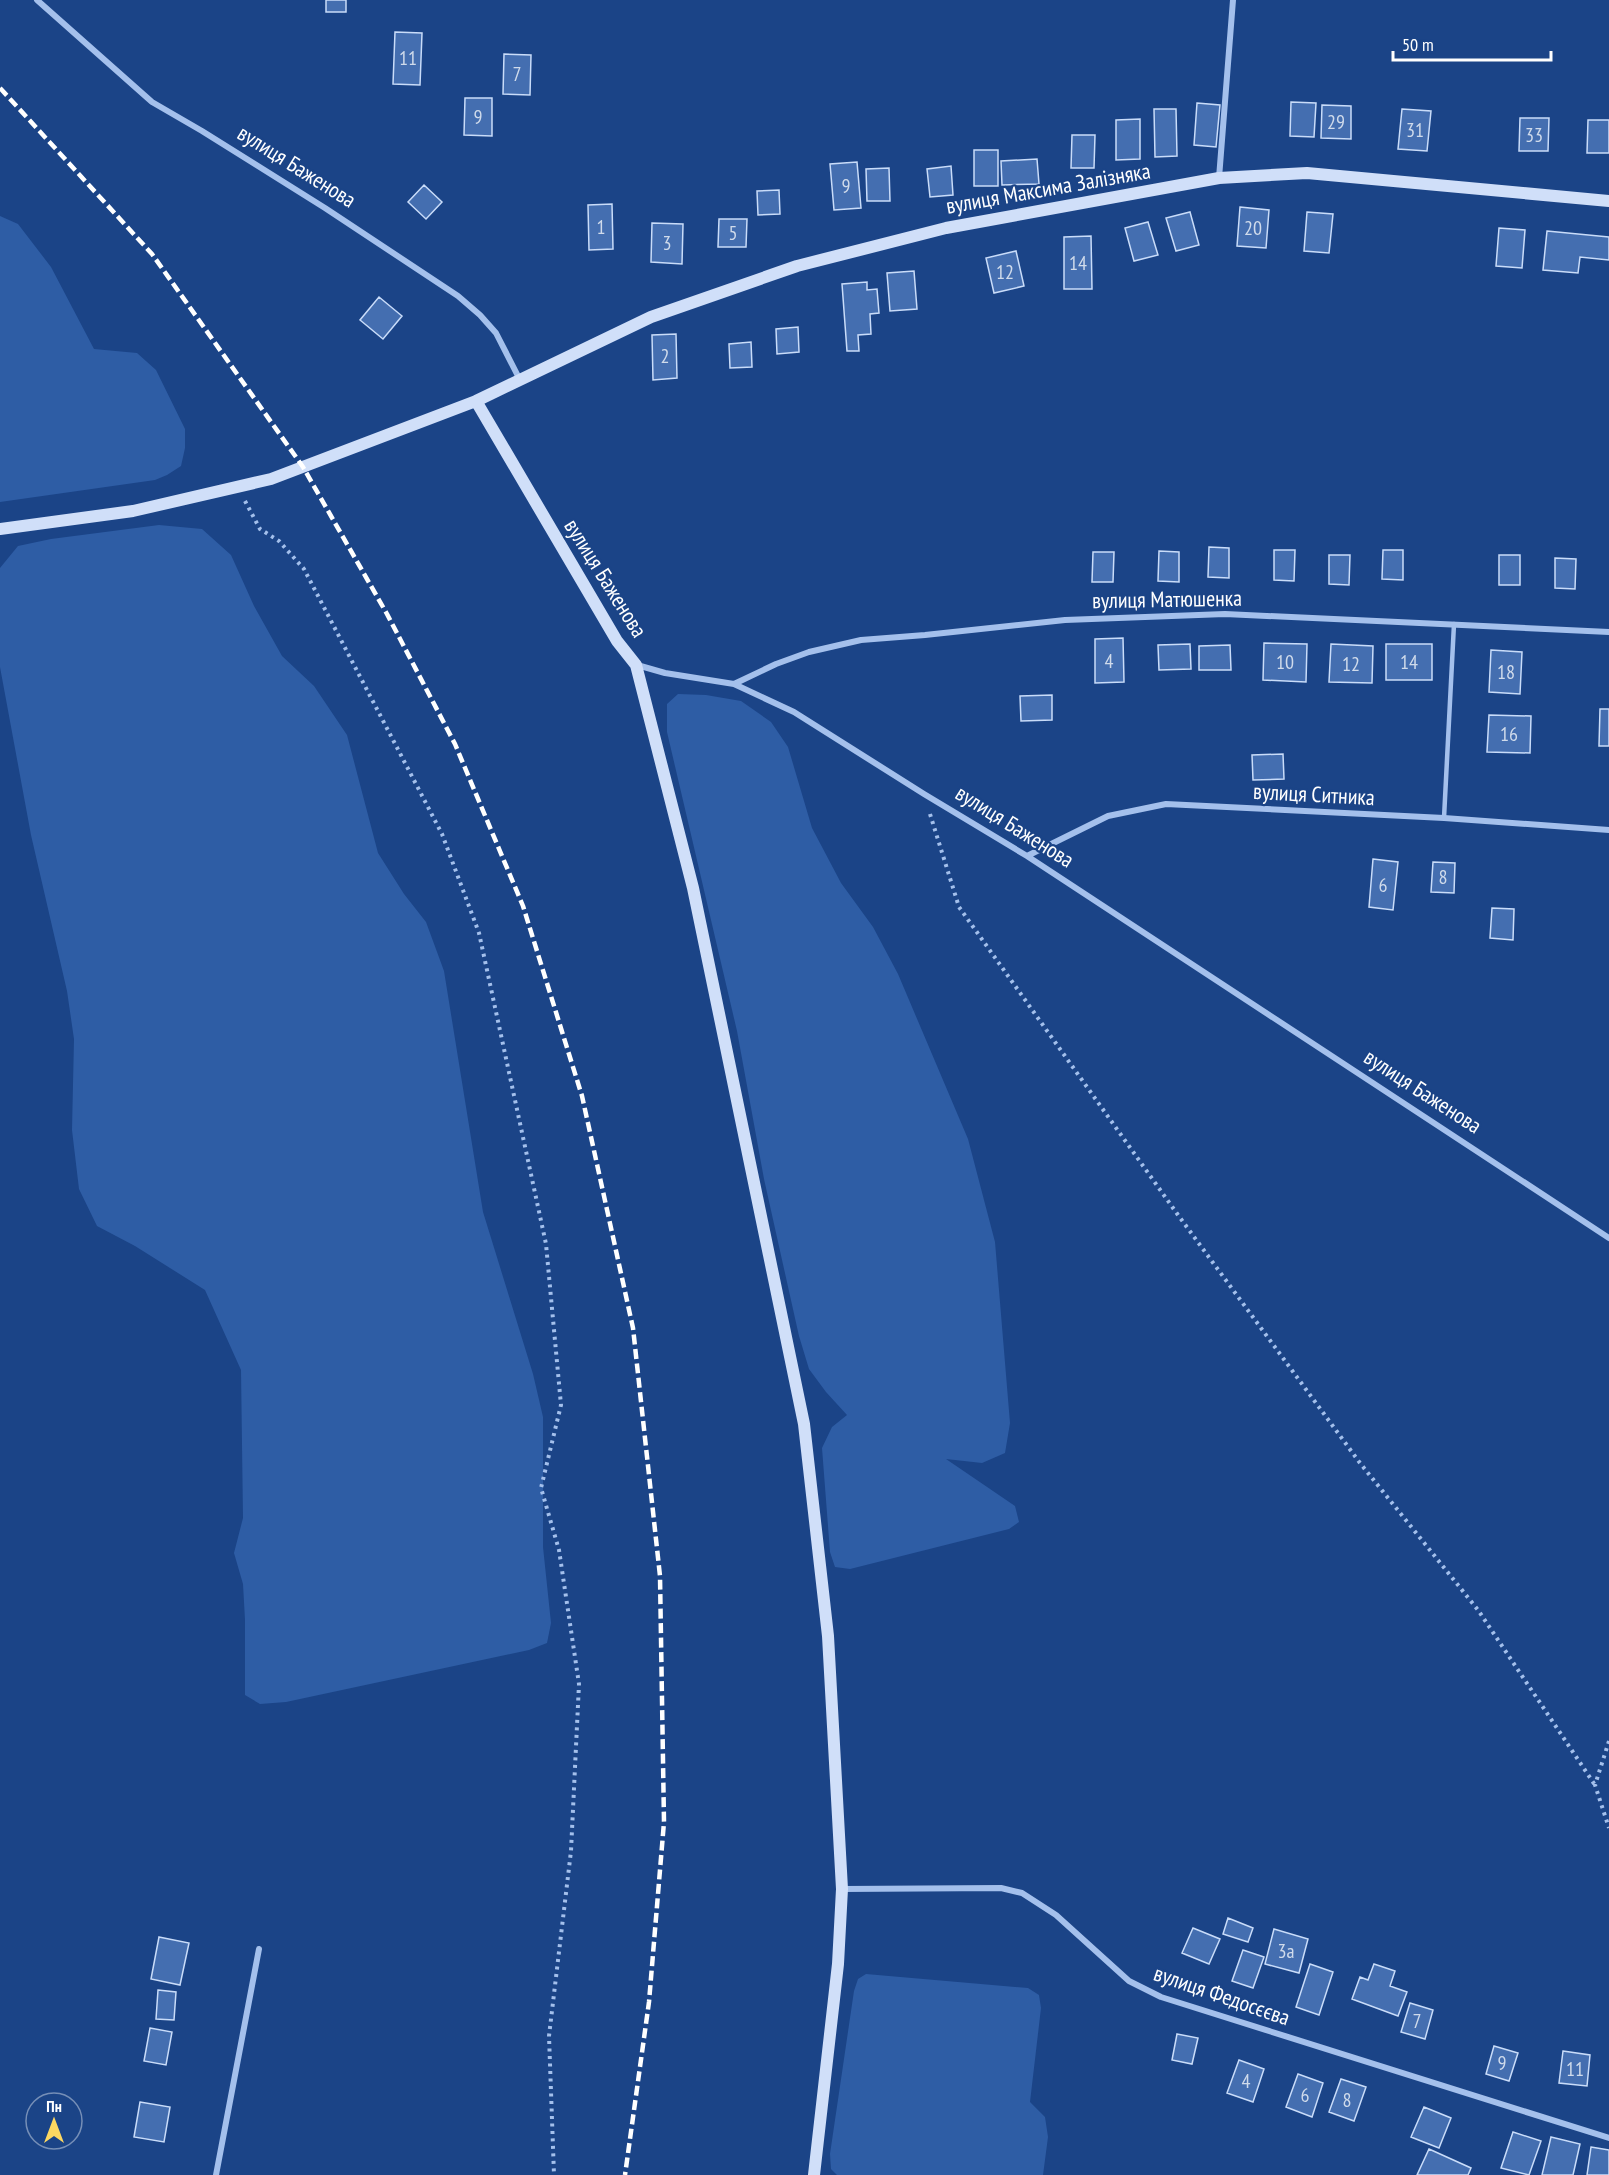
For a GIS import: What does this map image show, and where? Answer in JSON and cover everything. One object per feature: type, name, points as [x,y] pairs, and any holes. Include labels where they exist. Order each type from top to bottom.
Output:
[{"type":"street","name":"вулиця Баженова","points":[[37,0],[152,102],[306,196],[458,296],[480,315],[495,333],[520,380]]},
{"type":"street","points":[[1219,178],[1233,0]]},
{"type":"street","name":"вулиця Максима Залізняка","points":[[0,529],[134,511],[271,479],[476,401],[651,317],[797,266],[946,228],[1219,178],[1307,172],[1609,201]]},
{"type":"street","name":"вулиця Баженова","points":[[476,401],[617,641],[636,665],[665,673],[734,684],[794,712],[1028,856],[1609,1238]]},
{"type":"street","name":"вулиця Матюшенка","points":[[734,684],[776,664],[809,652],[861,640],[1065,620],[1225,614],[1609,632]]},
{"type":"street","points":[[636,665],[693,888],[804,1424],[828,1636],[842,1889],[838,1964],[814,2175]]},
{"type":"street","name":"вулиця Ситника","points":[[1028,856],[1108,816],[1166,804],[1444,818],[1609,830]]},
{"type":"street","name":"вулиця Федосєєва","points":[[842,1889],[1001,1888],[1022,1893],[1056,1915],[1129,1981],[1161,1997],[1609,2138]]},
{"type":"street","points":[[216,2175],[260,1949]]},
{"type":"lane","points":[[1444,818],[1454,624]]},
{"type":"path","points":[[238,488],[260,529],[279,541],[304,569],[442,834],[479,933],[546,1244],[561,1405],[541,1488],[559,1550],[579,1684],[571,1851],[549,2036],[554,2175]]},
{"type":"path","points":[[924,794],[959,907],[1178,1215],[1353,1454],[1478,1610],[1595,1785],[1609,1828]]},
{"type":"path","points":[[1595,1785],[1609,1741]]},
{"type":"shaded area","points":[[0,216],[18,224],[51,267],[94,349],[137,353],[156,370],[185,429],[185,448],[181,466],[155,480],[0,502]]},
{"type":"shaded area","points":[[159,525],[202,529],[231,555],[254,606],[282,656],[314,686],[347,735],[378,853],[404,894],[426,922],[444,971],[483,1212],[533,1374],[543,1417],[543,1547],[551,1623],[547,1643],[529,1650],[286,1702],[260,1704],[245,1695],[243,1584],[234,1553],[243,1518],[241,1370],[205,1290],[135,1246],[97,1226],[79,1189],[72,1130],[74,1039],[67,991],[31,835],[0,667],[0,568],[18,546],[51,539]]},
{"type":"shaded area","points":[[678,694],[706,695],[741,701],[771,722],[788,747],[812,828],[841,883],[873,927],[898,974],[968,1139],[995,1242],[1010,1423],[1005,1453],[982,1463],[946,1459],[1015,1506],[1019,1522],[1009,1529],[850,1569],[835,1567],[830,1552],[822,1448],[832,1427],[847,1415],[809,1369],[799,1336],[764,1179],[737,1031],[667,732],[667,704]]},
{"type":"shaded area","points":[[866,1974],[1028,1988],[1039,1995],[1041,2008],[1030,2102],[1045,2117],[1048,2137],[1043,2175],[837,2175],[831,2169],[830,2154],[854,1991],[858,1979]]},
{"type":"building","points":[[326,0],[346,0],[346,12],[326,12]]},
{"type":"building","points":[[395,32],[422,33],[420,85],[393,84]]},
{"type":"building","points":[[504,54],[531,55],[530,95],[503,94]]},
{"type":"building","points":[[465,98],[492,98],[492,136],[464,135]]},
{"type":"building","points":[[1291,102],[1316,103],[1314,137],[1290,136]]},
{"type":"building","points":[[1197,103],[1220,105],[1216,147],[1194,145]]},
{"type":"building","points":[[1322,105],[1351,106],[1351,139],[1321,138]]},
{"type":"building","points":[[1154,109],[1176,109],[1177,156],[1155,157]]},
{"type":"building","points":[[1402,109],[1431,111],[1427,151],[1398,149]]},
{"type":"building","points":[[1520,118],[1549,118],[1548,151],[1519,151]]},
{"type":"building","points":[[1140,119],[1140,159],[1116,160],[1116,120]]},
{"type":"building","points":[[1588,120],[1609,120],[1609,153],[1587,153]]},
{"type":"building","points":[[1072,135],[1095,135],[1094,168],[1071,168]]},
{"type":"building","points":[[974,150],[998,150],[998,186],[974,186]]},
{"type":"building","points":[[1037,159],[1039,184],[1002,185],[1001,161]]},
{"type":"building","points":[[857,162],[861,208],[834,210],[830,164]]},
{"type":"building","points":[[951,166],[953,195],[930,197],[927,169]]},
{"type":"building","points":[[889,168],[890,201],[867,201],[866,169]]},
{"type":"building","points":[[424,185],[442,202],[426,219],[408,202]]},
{"type":"building","points":[[779,190],[780,214],[758,215],[757,191]]},
{"type":"building","points":[[612,204],[613,249],[589,250],[588,205]]},
{"type":"building","points":[[1240,207],[1269,210],[1266,248],[1237,246]]},
{"type":"building","points":[[1190,212],[1199,245],[1176,251],[1166,218]]},
{"type":"building","points":[[1307,212],[1333,214],[1329,253],[1304,251]]},
{"type":"building","points":[[719,219],[747,219],[746,247],[718,247]]},
{"type":"building","points":[[1148,222],[1158,255],[1134,261],[1125,228]]},
{"type":"building","points":[[652,223],[683,224],[682,264],[651,262]]},
{"type":"building","points":[[1499,228],[1525,230],[1522,268],[1496,266]]},
{"type":"building","points":[[1547,231],[1609,237],[1609,260],[1580,257],[1578,273],[1543,270]]},
{"type":"building","points":[[1091,236],[1092,289],[1064,289],[1064,237]]},
{"type":"building","points":[[1016,251],[1024,286],[994,293],[986,258]]},
{"type":"building","points":[[914,271],[917,309],[890,311],[887,273]]},
{"type":"building","points":[[867,282],[867,290],[877,289],[879,313],[870,314],[871,334],[858,335],[859,351],[847,351],[842,284]]},
{"type":"building","points":[[379,297],[402,316],[383,339],[360,320]]},
{"type":"building","points":[[798,327],[799,352],[777,354],[776,329]]},
{"type":"building","points":[[676,334],[677,378],[653,380],[652,335]]},
{"type":"building","points":[[751,342],[752,367],[730,368],[729,344]]},
{"type":"building","points":[[1209,547],[1229,548],[1229,578],[1208,577]]},
{"type":"building","points":[[1274,550],[1295,550],[1294,581],[1274,580]]},
{"type":"building","points":[[1383,550],[1403,550],[1403,580],[1382,579]]},
{"type":"building","points":[[1159,551],[1179,552],[1179,582],[1158,581]]},
{"type":"building","points":[[1093,552],[1114,552],[1113,582],[1092,582]]},
{"type":"building","points":[[1329,555],[1350,555],[1349,585],[1329,584]]},
{"type":"building","points":[[1499,555],[1520,555],[1520,585],[1499,585]]},
{"type":"building","points":[[1555,558],[1576,559],[1575,589],[1555,588]]},
{"type":"building","points":[[1123,638],[1124,682],[1095,683],[1095,639]]},
{"type":"building","points":[[1264,643],[1307,644],[1306,682],[1263,680]]},
{"type":"building","points":[[1190,644],[1191,669],[1159,670],[1158,645]]},
{"type":"building","points":[[1331,644],[1373,646],[1372,683],[1329,682]]},
{"type":"building","points":[[1386,644],[1432,644],[1432,680],[1386,680]]},
{"type":"building","points":[[1230,645],[1231,670],[1199,670],[1199,646]]},
{"type":"building","points":[[1491,650],[1522,652],[1520,694],[1489,692]]},
{"type":"building","points":[[1052,695],[1052,720],[1021,721],[1020,696]]},
{"type":"building","points":[[1600,709],[1609,709],[1609,746],[1599,746]]},
{"type":"building","points":[[1489,715],[1531,716],[1530,753],[1487,752]]},
{"type":"building","points":[[1283,754],[1284,779],[1253,780],[1252,755]]},
{"type":"building","points":[[1373,859],[1398,862],[1393,910],[1369,907]]},
{"type":"building","points":[[1433,862],[1455,863],[1454,893],[1431,892]]},
{"type":"building","points":[[1492,908],[1514,909],[1513,940],[1490,938]]},
{"type":"building","points":[[1228,1918],[1253,1928],[1248,1942],[1223,1934]]},
{"type":"building","points":[[1193,1928],[1220,1939],[1209,1964],[1182,1953]]},
{"type":"building","points":[[1274,1929],[1308,1939],[1299,1973],[1265,1964]]},
{"type":"building","points":[[159,1937],[189,1943],[180,1985],[151,1979]]},
{"type":"building","points":[[1243,1950],[1264,1957],[1253,1988],[1232,1981]]},
{"type":"building","points":[[1310,1964],[1333,1972],[1319,2015],[1296,2007]]},
{"type":"building","points":[[1374,1964],[1395,1971],[1390,1986],[1407,1992],[1398,2016],[1352,1999],[1360,1977],[1368,1980]]},
{"type":"building","points":[[158,1990],[176,1992],[174,2020],[156,2019]]},
{"type":"building","points":[[1410,2003],[1433,2010],[1425,2039],[1401,2032]]},
{"type":"building","points":[[150,2028],[172,2032],[166,2065],[144,2061]]},
{"type":"building","points":[[1177,2034],[1198,2038],[1192,2064],[1172,2060]]},
{"type":"building","points":[[1494,2046],[1518,2053],[1509,2081],[1486,2074]]},
{"type":"building","points":[[1563,2051],[1590,2055],[1587,2086],[1559,2083]]},
{"type":"building","points":[[1239,2060],[1264,2069],[1253,2102],[1227,2093]]},
{"type":"building","points":[[1298,2074],[1323,2083],[1312,2117],[1286,2107]]},
{"type":"building","points":[[1341,2079],[1366,2087],[1354,2121],[1329,2112]]},
{"type":"building","points":[[140,2102],[170,2107],[164,2142],[134,2137]]},
{"type":"building","points":[[1424,2107],[1451,2118],[1439,2148],[1411,2137]]},
{"type":"building","points":[[1513,2132],[1541,2141],[1529,2175],[1501,2168]]},
{"type":"building","points":[[1551,2137],[1580,2144],[1573,2175],[1542,2175]]},
{"type":"building","points":[[1591,2147],[1609,2150],[1609,2175],[1587,2175]]},
{"type":"building","points":[[1429,2149],[1471,2168],[1468,2175],[1417,2175]]},
{"type":"railway","points":[[0,88],[152,254],[303,467],[387,614],[455,744],[523,906],[582,1096],[633,1328],[660,1576],[664,1822],[649,2002],[625,2175]]}]
